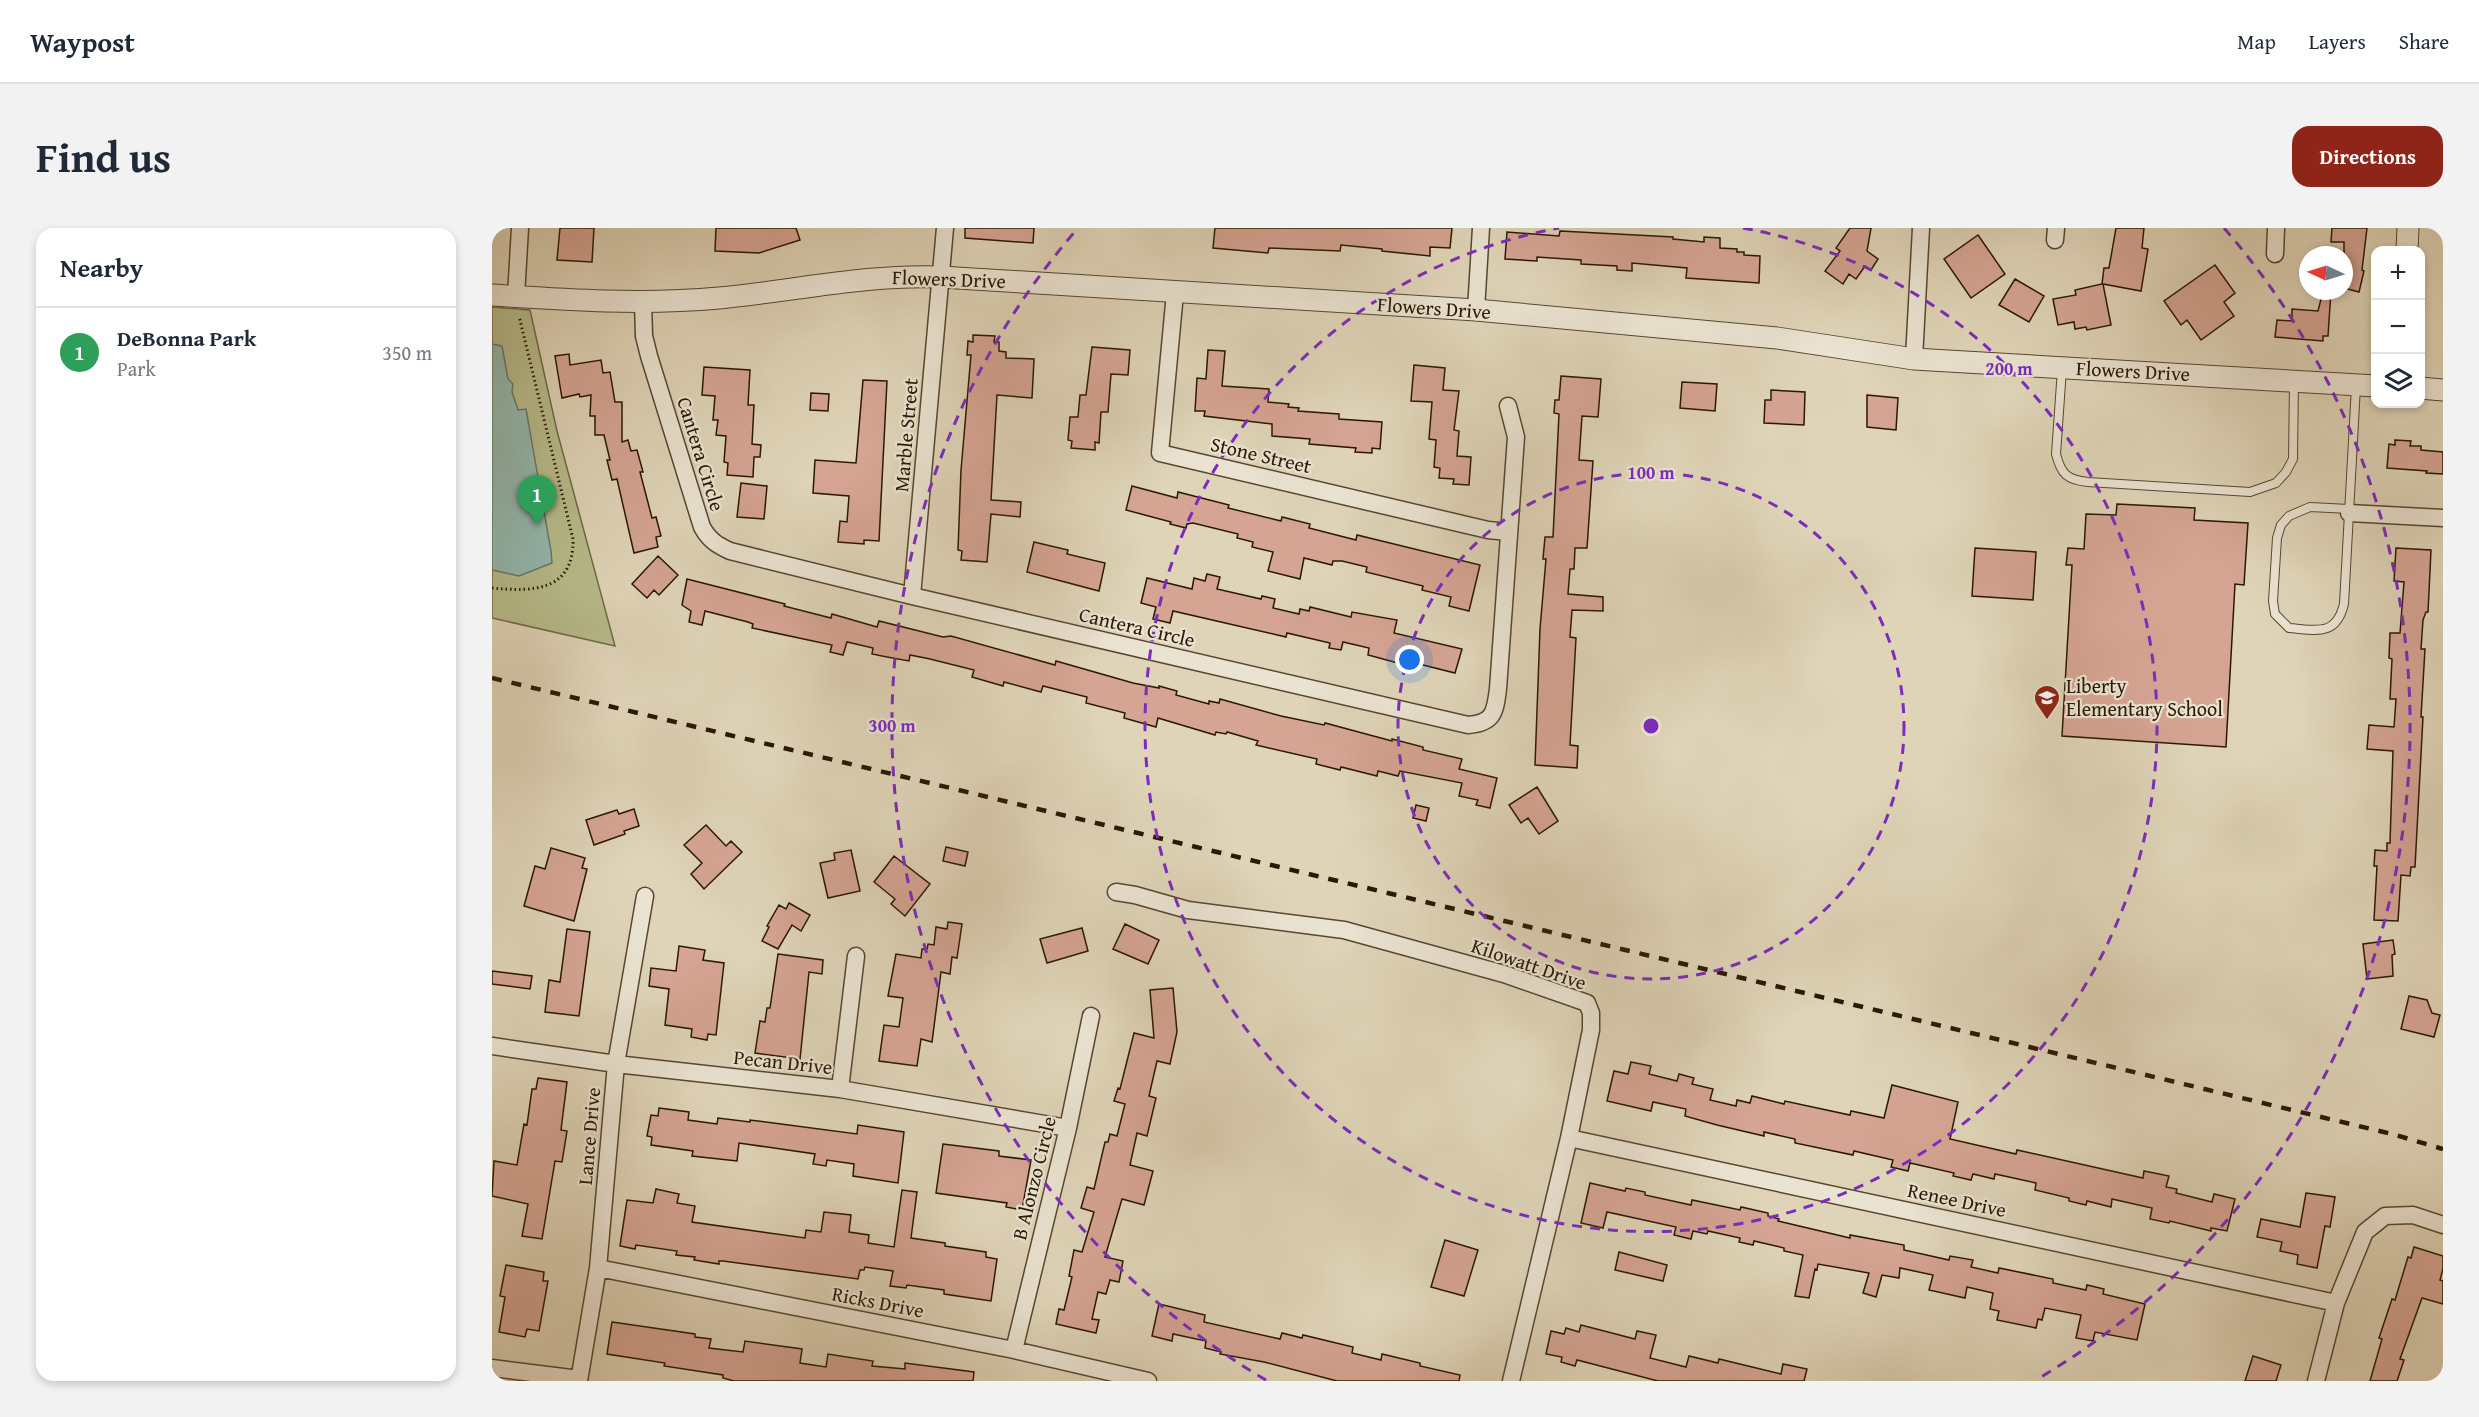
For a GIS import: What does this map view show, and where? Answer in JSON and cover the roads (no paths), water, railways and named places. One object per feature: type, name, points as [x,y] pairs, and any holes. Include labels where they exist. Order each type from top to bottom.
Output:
[{"type":"street","points":[[516,301],[520,228]]},
{"type":"street","name":"Marble Street","points":[[912,596],[945,228]]},
{"type":"street","points":[[1476,310],[1481,228]]},
{"type":"street","points":[[1914,358],[1921,228]]},
{"type":"street","points":[[2275,254],[2276,228]]},
{"type":"street","points":[[2407,246],[2408,228]]},
{"type":"street","name":"Flowers Drive","points":[[492,295],[516,301],[643,303],[756,294],[878,277],[941,277],[1476,310],[1778,338],[1914,358],[2366,385]]},
{"type":"street","name":"Stone Street","points":[[1175,293],[1160,453],[1488,530],[1508,532]]},
{"type":"street","name":"Cantera Circle","points":[[643,303],[644,336],[649,356],[702,527],[708,538],[730,551],[912,596],[1468,725],[1480,724],[1491,719],[1496,707],[1516,437],[1508,406]]},
{"type":"street","points":[[2425,388],[2443,390]]},
{"type":"street","points":[[2349,511],[2443,518]]},
{"type":"street","name":"Kilowatt Drive","points":[[1116,892],[1188,910],[1344,930],[1504,974],[1587,1003],[1591,1013],[1591,1029],[1569,1138],[1510,1381]]},
{"type":"street","name":"Lance Drive","points":[[579,1380],[598,1268],[616,1064],[645,896]]},
{"type":"street","points":[[840,1089],[856,956]]},
{"type":"street","name":"B Alonzo Circle","points":[[1014,1350],[1068,1128],[1091,1016]]},
{"type":"street","name":"Pecan Drive","points":[[492,1046],[616,1064],[840,1089],[1068,1128]]},
{"type":"street","name":"Renee Drive","points":[[1569,1138],[2336,1303]]},
{"type":"street","points":[[2316,1381],[2336,1303],[2365,1232],[2385,1216],[2413,1215],[2443,1225]]},
{"type":"street","name":"Ricks Drive","points":[[598,1268],[1014,1350],[1148,1381]]},
{"type":"street","points":[[492,1368],[579,1380]]},
{"type":"lane","points":[[2062,367],[2056,454],[2059,467],[2064,477],[2075,481],[2099,483],[2250,492],[2276,483],[2286,472],[2293,459],[2294,381]]},
{"type":"lane","points":[[2349,511],[2310,507],[2289,516],[2281,525],[2277,538],[2274,614],[2289,628],[2324,630],[2334,625],[2342,615],[2349,511],[2366,385]]},
{"type":"water","points":[[492,344],[502,346],[508,379],[513,384],[512,392],[518,410],[526,409],[551,551],[552,563],[519,576],[492,570]]},
{"type":"railway","points":[[492,678],[2392,1134],[2443,1149]]},
{"type":"place","name":"DeBonna Park","points":[[537,525]]},
{"type":"place","name":"Liberty Elementary School","points":[[2047,721]]}]
